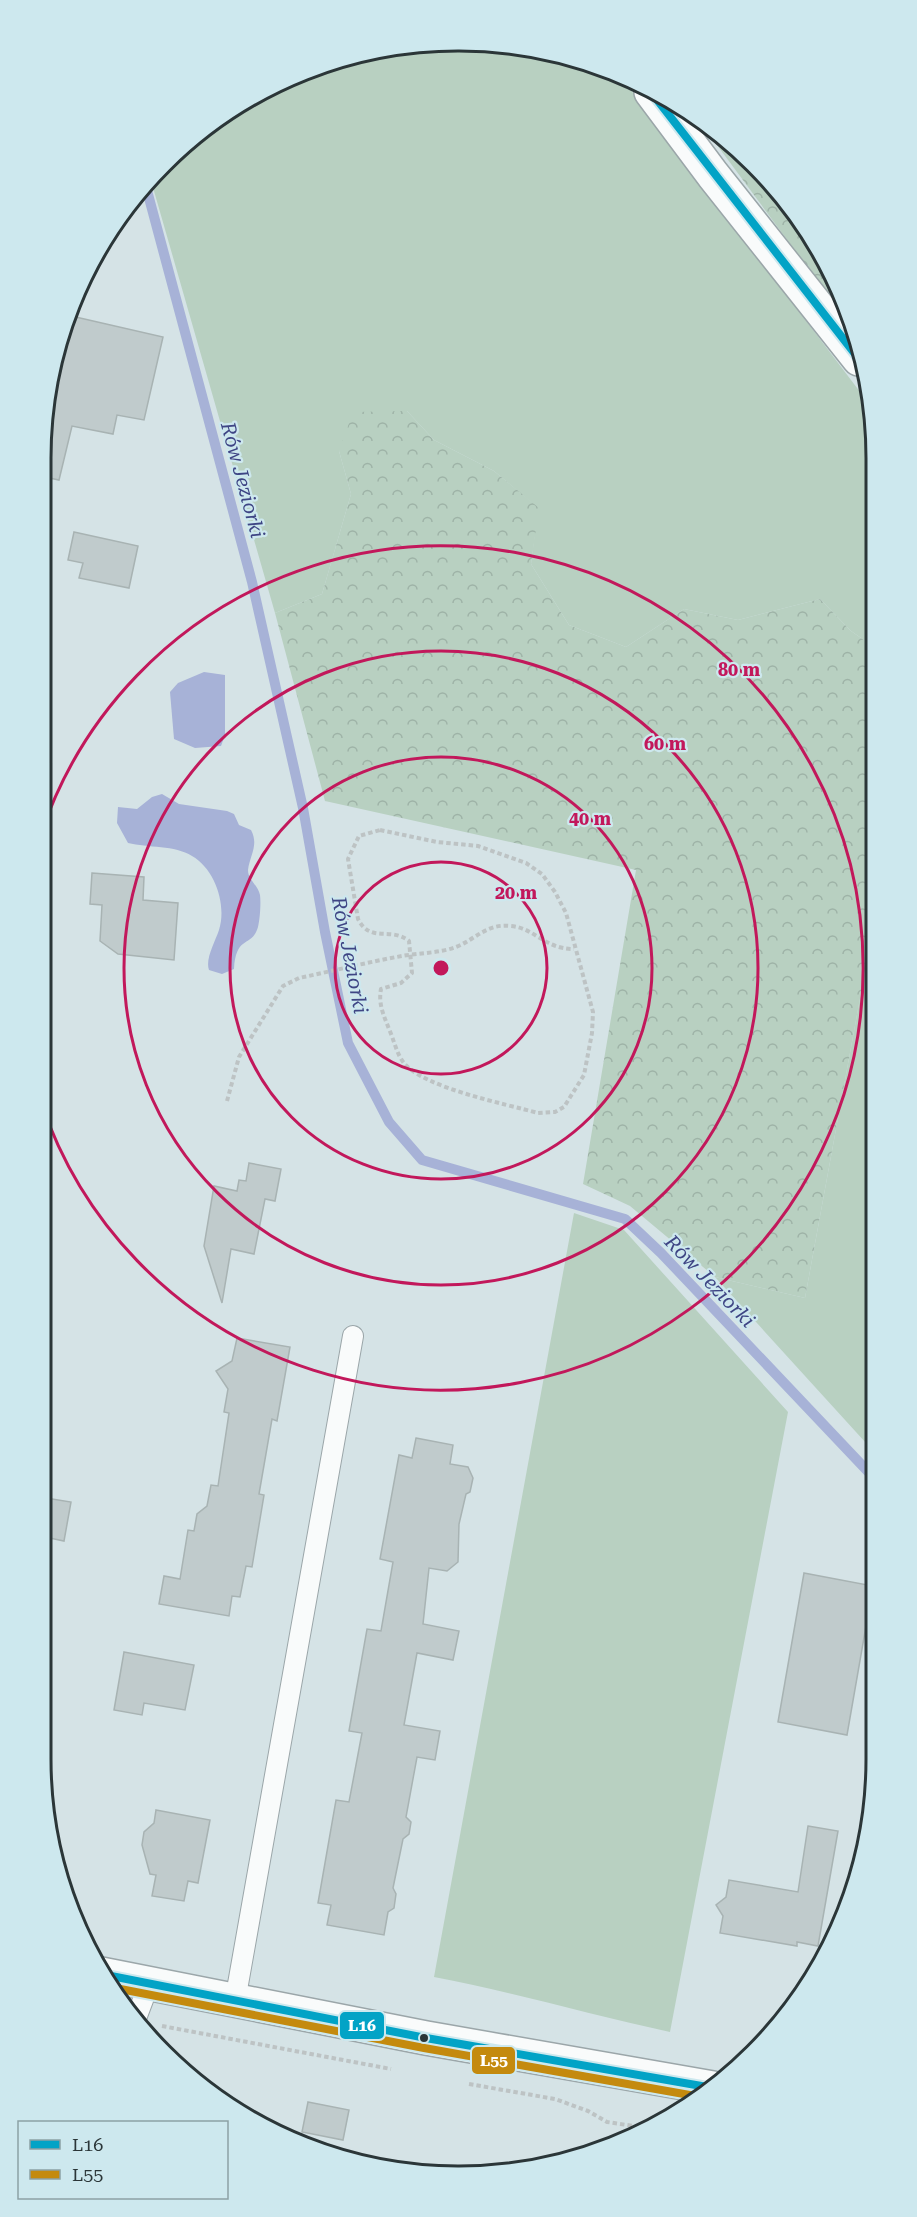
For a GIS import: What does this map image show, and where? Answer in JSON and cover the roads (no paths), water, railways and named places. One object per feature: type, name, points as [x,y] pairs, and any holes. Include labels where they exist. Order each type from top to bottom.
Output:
[{"type":"main road","points":[[661,105],[713,175],[850,347]]},
{"type":"main road","points":[[115,1977],[435,2040],[701,2086]]},
{"type":"lane","points":[[235,2001],[353,1336]]},
{"type":"lane","points":[[139,2011],[149,1984]]},
{"type":"water","points":[[204,672],[225,675],[225,735],[221,746],[195,748],[174,739],[170,692],[178,683]]},
{"type":"water","points":[[162,794],[179,804],[234,814],[239,825],[251,830],[253,835],[254,845],[248,870],[260,895],[258,927],[252,938],[238,951],[234,969],[222,974],[209,970],[208,966],[209,956],[219,930],[221,910],[217,888],[207,870],[185,852],[128,843],[117,823],[118,807],[137,809],[152,797]]},
{"type":"waterway","name":"Rów Jeziorki","points":[[148,195],[252,582],[303,808],[348,1043],[389,1122],[422,1160],[625,1219],[661,1253],[866,1469]]}]
